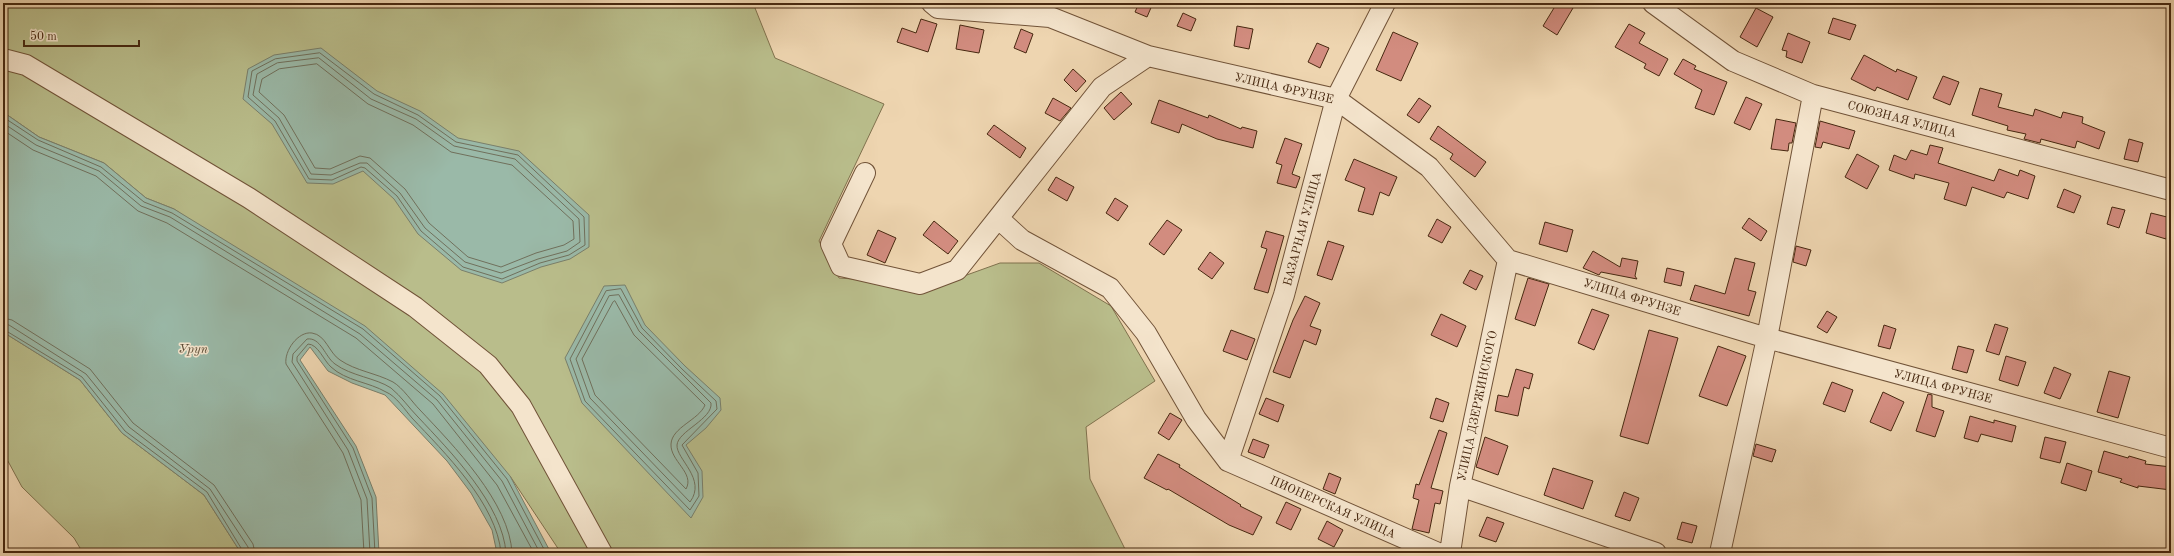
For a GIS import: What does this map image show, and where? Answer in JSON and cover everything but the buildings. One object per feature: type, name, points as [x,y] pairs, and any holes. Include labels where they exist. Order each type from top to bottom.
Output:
[{"type":"street","name":"УЛИЦА ФРУНЗЕ","points":[[932,3],[938,8],[1050,17],[1148,56],[1336,99],[1429,166],[1508,260],[1767,338],[2171,448]]},
{"type":"street","name":"БАЗАРНАЯ УЛИЦА","points":[[1228,461],[1284,295],[1336,99],[1386,3]]},
{"type":"street","name":"СОЮЗНАЯ УЛИЦА","points":[[1653,3],[1734,61],[1813,96],[2171,190]]},
{"type":"street","points":[[865,173],[831,244],[841,266],[920,284],[957,270],[999,219],[1102,87],[1148,56]]},
{"type":"street","points":[[3,59],[26,65],[249,198],[415,307],[488,365],[520,406],[602,553]]},
{"type":"street","points":[[1720,553],[1767,338],[1813,96]]},
{"type":"street","points":[[999,219],[1022,240],[1110,288],[1146,333],[1196,419],[1228,461]]},
{"type":"street","name":"УЛИЦА ДЗЕРЖИНСКОГО","points":[[1450,553],[1460,486],[1508,260]]},
{"type":"street","name":"ПИОНЕРСКАЯ УЛИЦА","points":[[1228,461],[1438,553]]},
{"type":"street","points":[[1460,486],[1656,553]]},
{"type":"green space","points":[[3,3],[753,3],[775,58],[884,104],[819,241],[839,278],[939,285],[1000,263],[1039,263],[1111,306],[1155,381],[1086,427],[1090,479],[1127,553],[561,553],[510,476],[199,226],[174,209],[146,198],[104,163],[39,137],[3,112]]},
{"type":"green space","points":[[3,332],[80,380],[122,433],[204,495],[241,553],[83,553],[74,538],[22,487],[3,452]]},
{"type":"water","points":[[321,48],[377,91],[420,111],[458,138],[519,151],[589,215],[589,247],[570,259],[541,267],[502,283],[461,270],[418,234],[394,199],[363,171],[333,184],[307,183],[272,124],[243,99],[248,69],[274,55]]},
{"type":"water","name":"Уруп","points":[[3,112],[39,137],[104,163],[146,198],[174,209],[365,326],[443,394],[510,476],[551,553],[497,553],[492,530],[471,493],[447,461],[385,395],[352,383],[328,371],[310,347],[300,360],[356,446],[376,497],[379,553],[241,553],[204,495],[122,433],[80,380],[3,332]]},
{"type":"water","points":[[625,285],[645,325],[685,366],[720,398],[721,410],[706,428],[686,445],[702,471],[703,497],[691,518],[582,403],[565,358],[604,286]]}]
